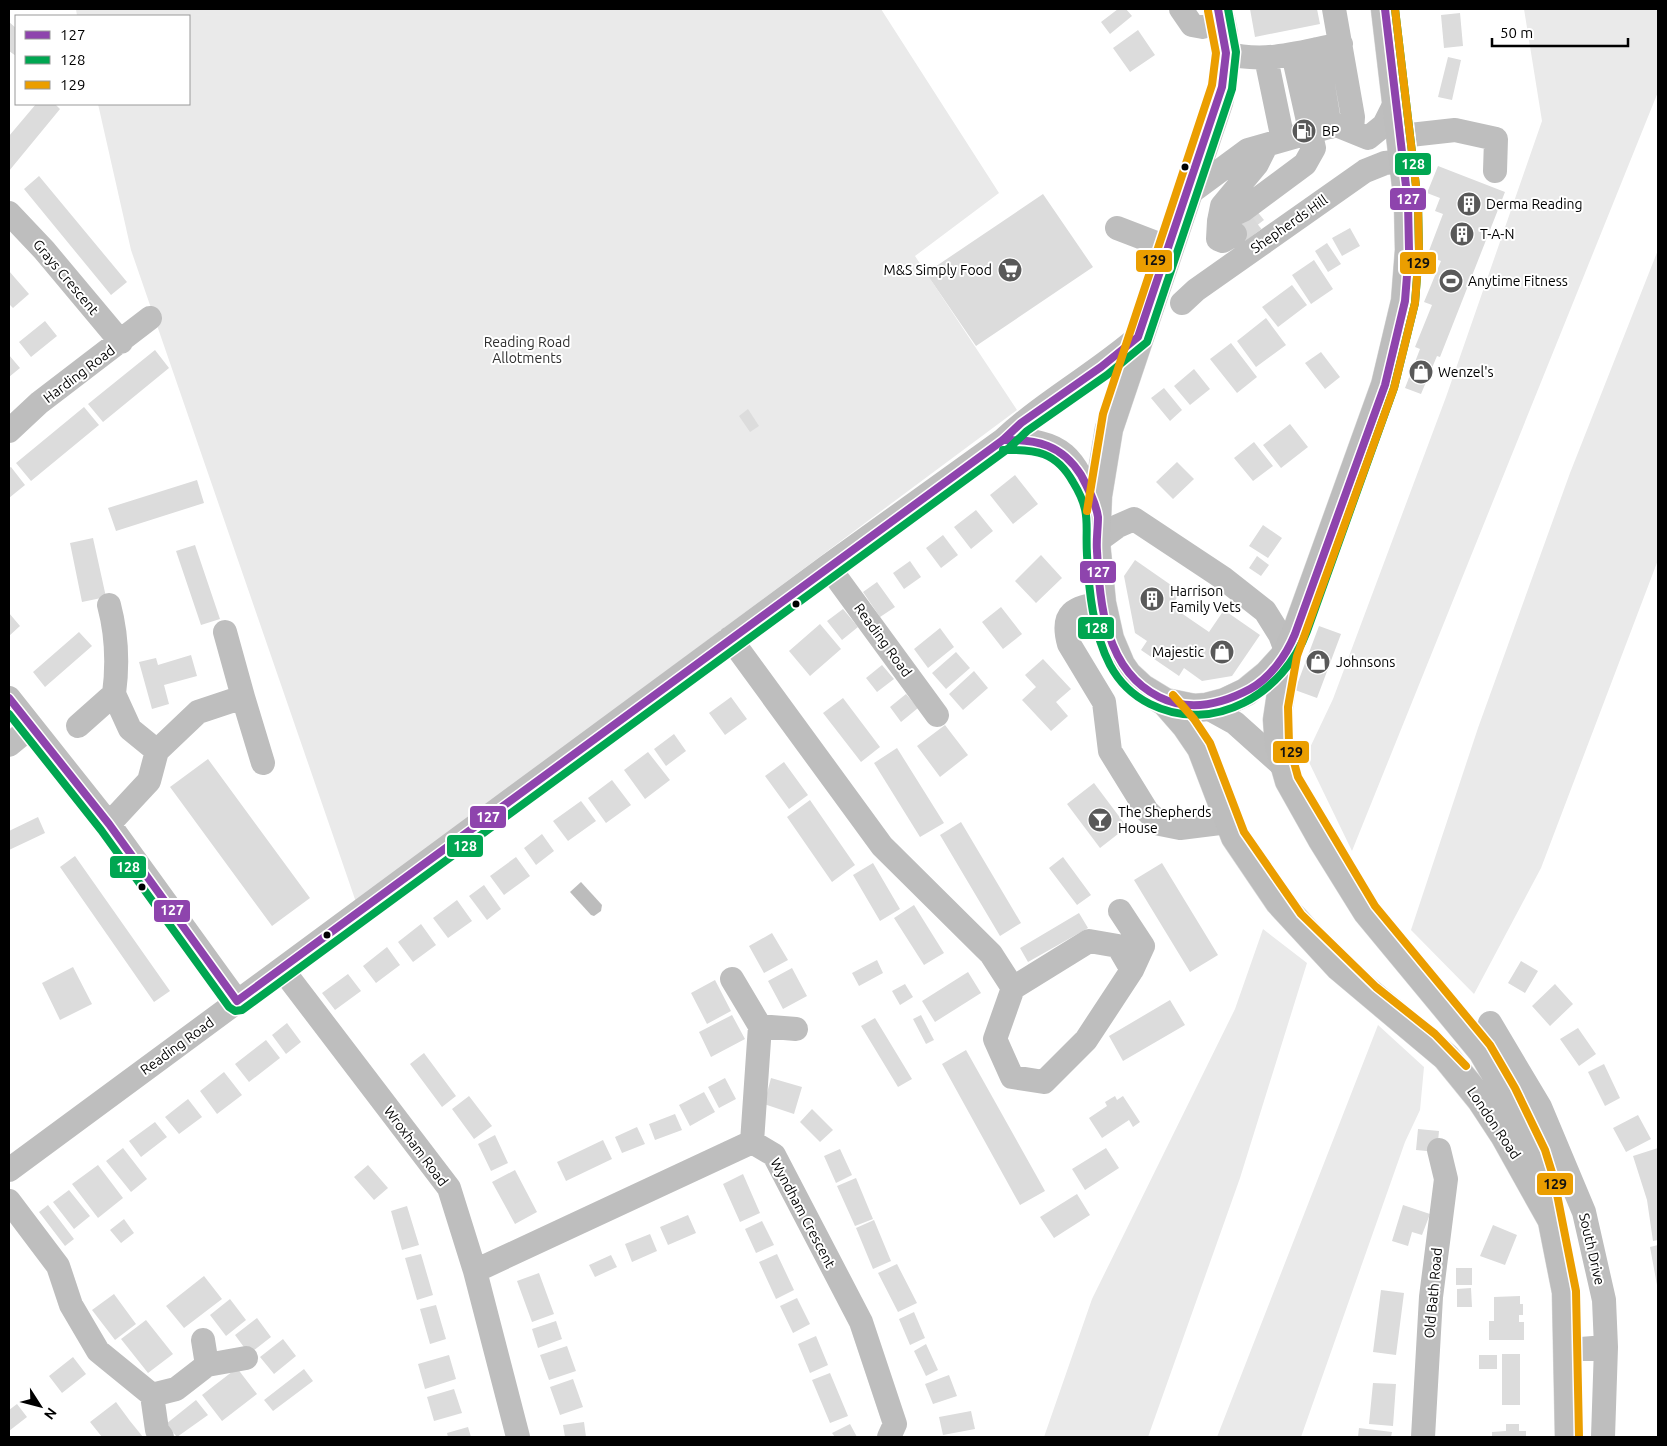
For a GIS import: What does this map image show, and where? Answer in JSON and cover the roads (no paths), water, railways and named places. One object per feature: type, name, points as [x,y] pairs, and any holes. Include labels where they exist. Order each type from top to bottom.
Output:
[{"type":"main road","points":[[1385,9],[1395,102],[1403,149],[1410,250],[1400,329],[1385,385],[1300,624],[1287,653],[1277,720],[1287,774],[1325,845],[1367,912],[1392,944],[1451,1011],[1495,1071],[1525,1130],[1544,1181],[1566,1292],[1569,1437]]},
{"type":"main road","name":"London Road","points":[[1211,18],[1226,53],[1225,74],[1219,102],[1138,337],[1109,429],[1097,513],[1096,542],[1102,602],[1110,638],[1121,665],[1142,688],[1165,702],[1186,726],[1201,748],[1228,822],[1243,850],[1293,920],[1338,967],[1446,1057],[1481,1100],[1525,1170],[1551,1219]]},
{"type":"main road","points":[[1165,702],[1194,708],[1225,702],[1246,692],[1268,674],[1287,653]]},
{"type":"street","points":[[1181,9],[1192,25],[1211,18]]},
{"type":"street","points":[[1266,58],[1274,143],[1222,206],[1227,228],[1243,210],[1305,164],[1326,134],[1353,117],[1334,9]]},
{"type":"street","points":[[1226,53],[1236,56],[1266,58],[1341,44]]},
{"type":"street","points":[[1260,215],[1317,173],[1324,160],[1326,134],[1317,49]]},
{"type":"street","points":[[1293,54],[1326,134]]},
{"type":"street","points":[[1187,195],[1248,150],[1274,143],[1326,134],[1356,134],[1368,138],[1374,135],[1384,124],[1395,102]]},
{"type":"street","name":"Shepherds Hill","points":[[1182,303],[1196,290],[1365,171],[1385,163],[1403,149],[1455,130],[1496,139],[1495,171]]},
{"type":"street","name":"Grays Crescent","points":[[9,213],[44,250],[121,342]]},
{"type":"street","points":[[1117,228],[1169,248]]},
{"type":"street","name":"Harding Road","points":[[9,431],[39,403],[150,318]]},
{"type":"street","name":"Reading Road","points":[[9,1170],[828,566],[1003,440],[1021,423],[1048,392],[1100,367],[1138,337]]},
{"type":"street","points":[[1003,440],[1042,442],[1065,454],[1079,473],[1097,513]]},
{"type":"street","points":[[1096,542],[1118,526],[1134,519],[1223,578],[1265,611],[1280,635],[1287,653]]},
{"type":"street","name":"Reading Road","points":[[828,566],[938,715]]},
{"type":"street","points":[[1102,602],[1075,609],[1067,619],[1066,634],[1069,644],[1104,702],[1110,751],[1147,812],[1160,824],[1180,828],[1228,822]]},
{"type":"street","points":[[109,605],[113,622],[117,665],[114,694],[130,729],[157,751]]},
{"type":"street","points":[[225,632],[263,763]]},
{"type":"street","points":[[730,638],[882,846],[991,954],[1012,988]]},
{"type":"street","points":[[78,726],[114,694]]},
{"type":"street","points":[[109,824],[149,781],[157,751],[198,712],[243,697]]},
{"type":"street","points":[[9,698],[109,824],[237,1001]]},
{"type":"street","points":[[1206,707],[1235,723],[1287,774]]},
{"type":"street","points":[[9,745],[31,727]]},
{"type":"street","points":[[1120,911],[1143,946],[1132,970],[1086,1040],[1044,1082],[1012,1077],[995,1038],[1012,988],[1089,941],[1118,946],[1132,970]]},
{"type":"street","name":"Wroxham Road","points":[[282,968],[449,1188],[475,1271],[518,1437]]},
{"type":"street","points":[[475,1271],[752,1142],[760,1026],[732,980]]},
{"type":"street","name":"South Drive","points":[[1490,1023],[1540,1106],[1584,1212],[1604,1300],[1606,1347],[1603,1437]]},
{"type":"street","points":[[760,1026],[796,1029]]},
{"type":"street","name":"Wyndham Crescent","points":[[752,1142],[774,1155],[861,1322],[895,1424],[889,1437]]},
{"type":"street","name":"Old Bath Road","points":[[1423,1437],[1431,1297],[1446,1179],[1439,1150]]},
{"type":"street","points":[[9,1201],[58,1266],[71,1304],[98,1351],[152,1395],[157,1430],[162,1437]]},
{"type":"street","points":[[204,1340],[207,1365]]},
{"type":"street","points":[[1568,1350],[1606,1347]]},
{"type":"street","points":[[152,1395],[176,1389],[207,1365],[246,1358]]},
{"type":"tunnel","points":[[1235,234],[1260,215]]},
{"type":"place","name":"BP","points":[[1304,131]]},
{"type":"place","name":"Derma Reading","points":[[1469,204]]},
{"type":"place","name":"T-A-N","points":[[1462,234]]},
{"type":"place","name":"M&S Simply Food","points":[[1010,270]]},
{"type":"place","name":"Anytime Fitness","points":[[1451,281]]},
{"type":"place","name":"Wenzel's","points":[[1421,372]]},
{"type":"place","name":"Harrison Family Vets","points":[[1152,599]]},
{"type":"place","name":"Majestic","points":[[1222,652]]},
{"type":"place","name":"Johnsons","points":[[1318,662]]},
{"type":"place","name":"The Shepherds House","points":[[1100,820]]},
{"type":"park label","name":"Reading Road Allotments","points":[[527,350]]}]
